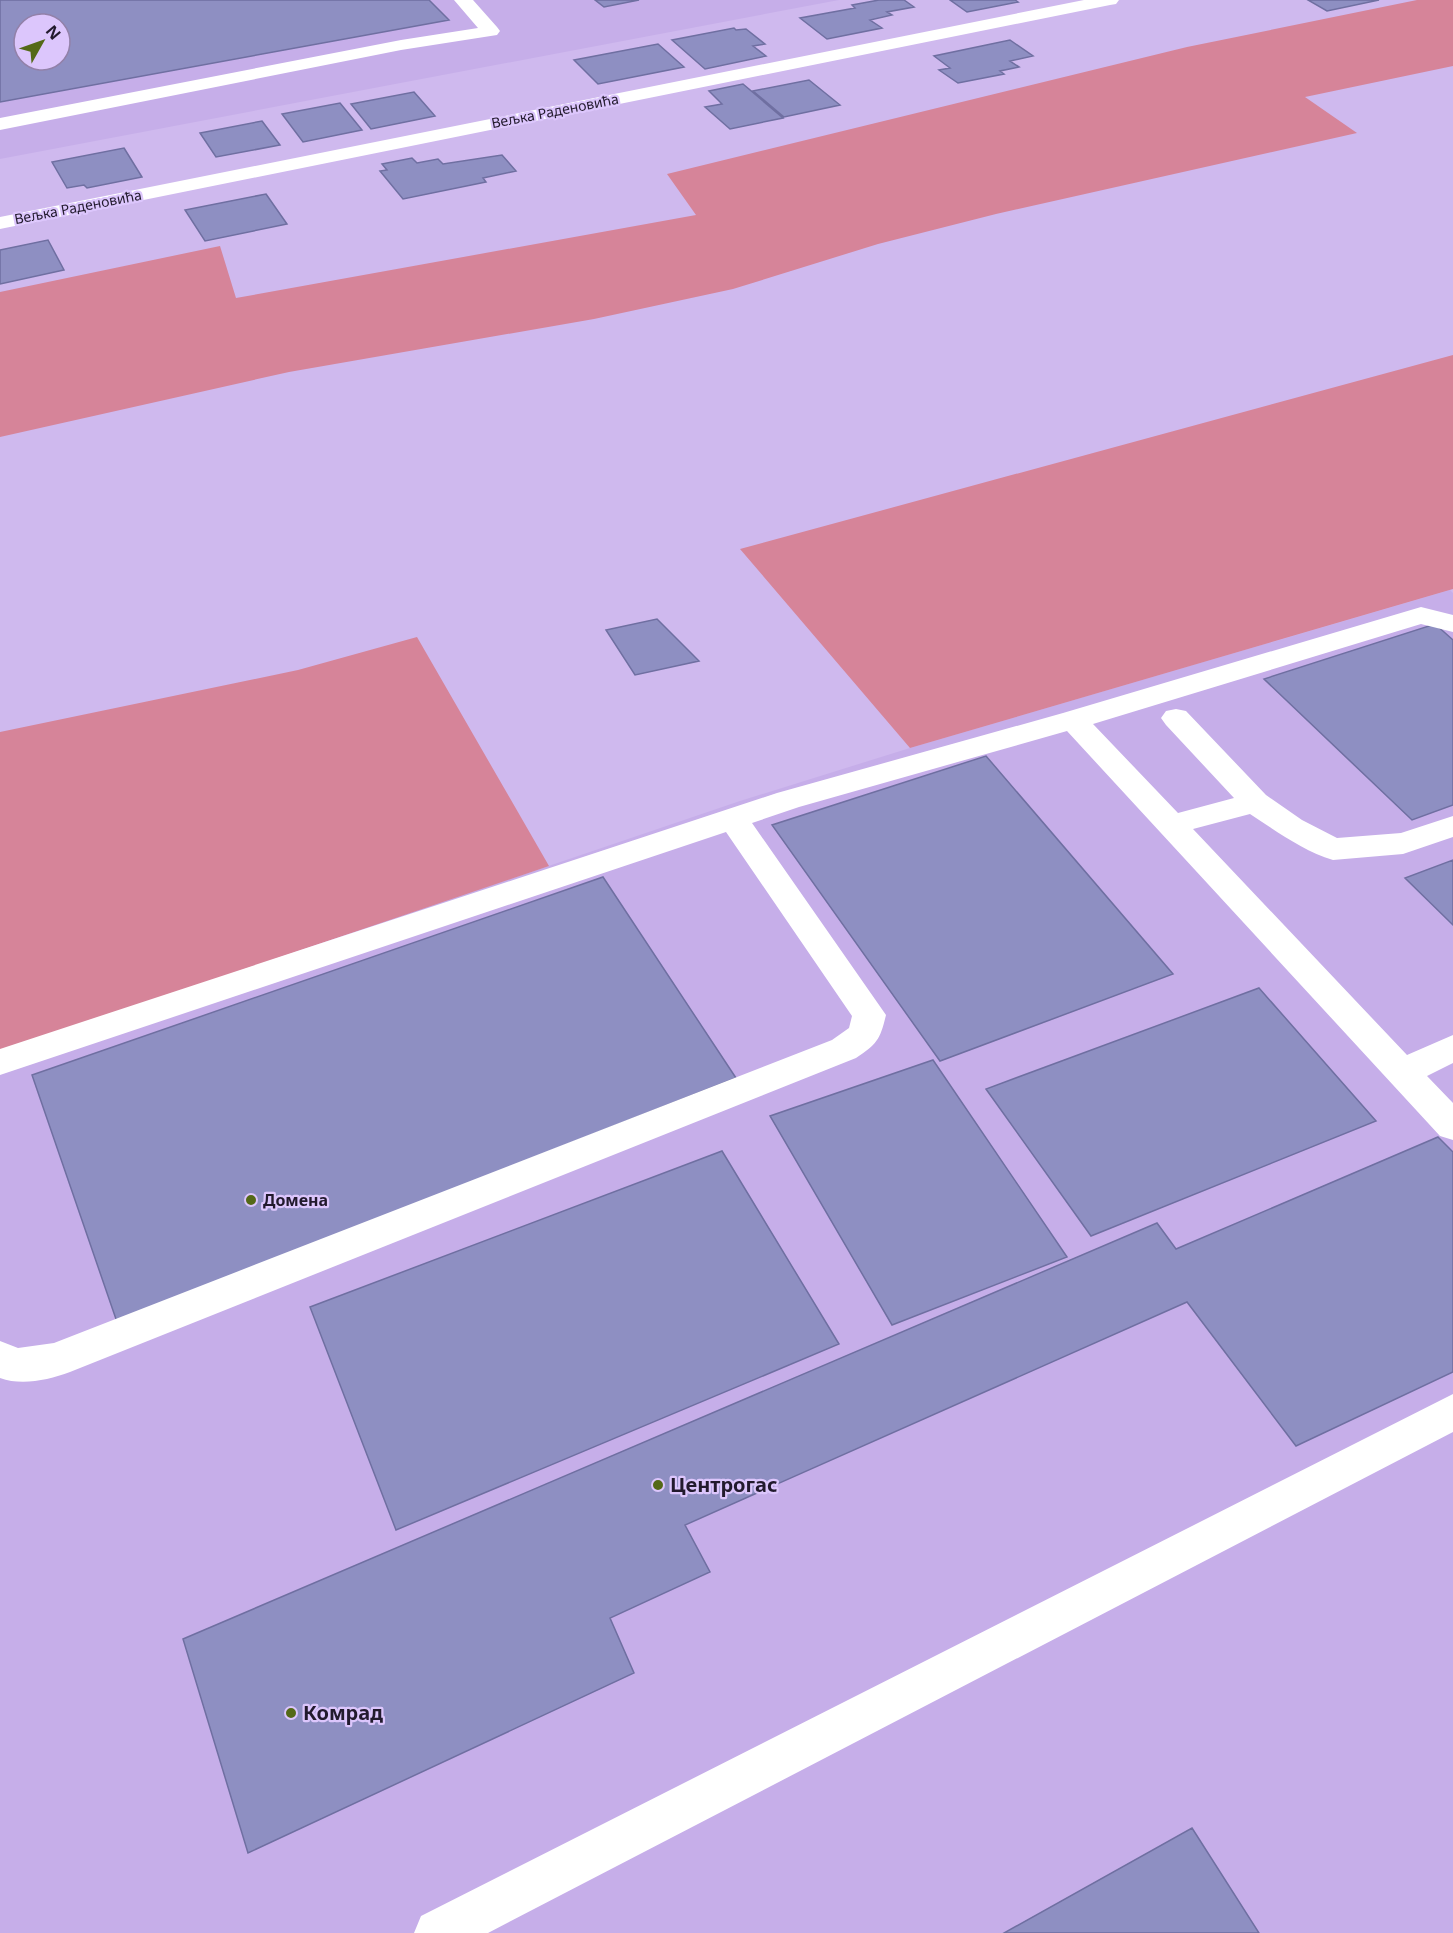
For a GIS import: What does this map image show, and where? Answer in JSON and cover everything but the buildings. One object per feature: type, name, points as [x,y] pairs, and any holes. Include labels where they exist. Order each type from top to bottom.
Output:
[{"type":"street","points":[[0,124],[402,45],[491,31],[463,0]]},
{"type":"street","name":"Вељка Раденовића","points":[[0,223],[1110,0]]},
{"type":"street","points":[[0,1062],[788,800],[1073,720],[1421,615],[1453,624]]},
{"type":"street","points":[[1176,717],[1255,801],[1291,826],[1333,849],[1403,843],[1453,826]]},
{"type":"street","points":[[1073,720],[1453,1126]]},
{"type":"street","points":[[1172,825],[1255,801]]},
{"type":"street","points":[[0,1358],[14,1366],[56,1360],[844,1049],[864,1035],[869,1015],[733,818]]},
{"type":"street","points":[[1403,1072],[1453,1048]]},
{"type":"street","points":[[438,1933],[1453,1412]]},
{"type":"shaded area","points":[[0,0],[839,0],[0,159]]},
{"type":"shaded area","points":[[1417,0],[1453,0],[1453,66],[1305,97],[1357,133],[996,214],[878,244],[733,289],[594,319],[289,372],[0,437],[0,292],[220,246],[236,298],[696,215],[667,174],[1187,47]]},
{"type":"shaded area","points":[[1453,355],[1453,589],[910,748],[740,549]]},
{"type":"shaded area","points":[[1450,590],[1453,593],[1453,1933],[0,1933],[0,1052],[740,801],[910,748]]},
{"type":"shaded area","points":[[417,637],[549,866],[0,1052],[0,732],[298,670]]},
{"type":"place","name":"Домена","points":[[251,1200]]},
{"type":"place","name":"Центрогас","points":[[658,1485]]},
{"type":"place","name":"Комрад","points":[[291,1713]]}]
